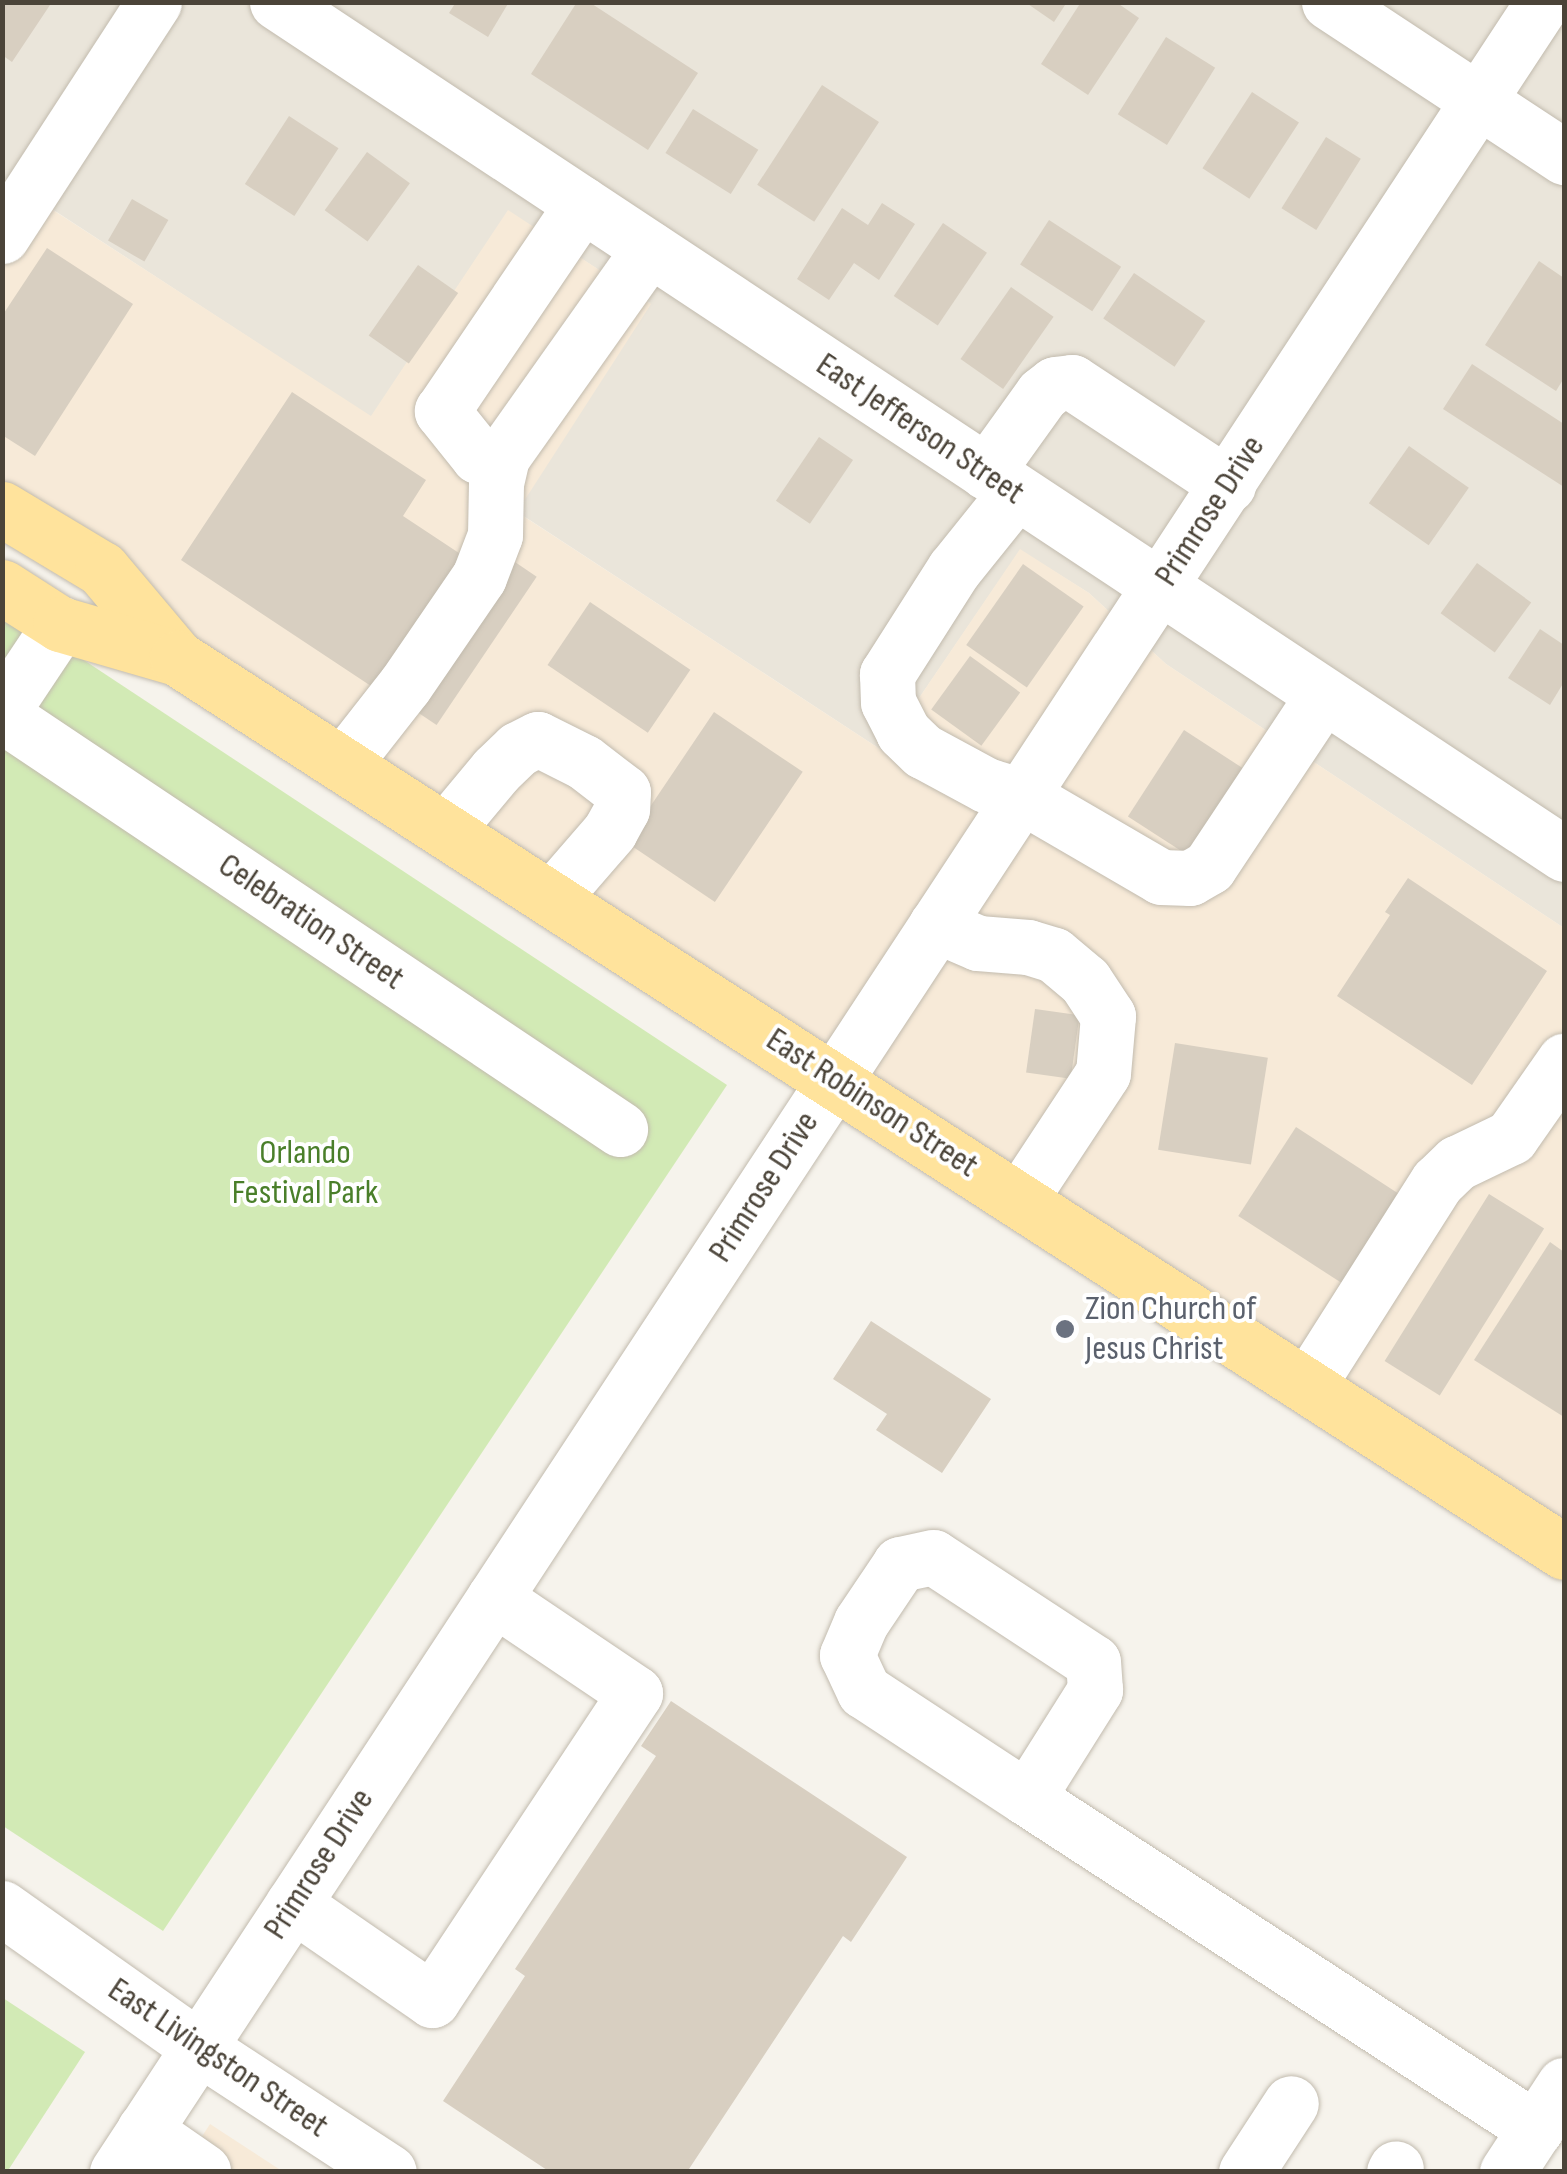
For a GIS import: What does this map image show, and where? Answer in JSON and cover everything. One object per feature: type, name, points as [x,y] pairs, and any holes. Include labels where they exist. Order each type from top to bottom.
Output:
[{"type":"main road","name":"East Robinson Street","points":[[2,509],[102,569],[177,658]]},
{"type":"main road","name":"East Robinson Street","points":[[2,587],[60,624],[177,658],[1564,1552]]},
{"type":"street","points":[[2,236],[154,2]]},
{"type":"street","name":"East Jefferson Street","points":[[277,2],[1564,854]]},
{"type":"street","points":[[1328,2],[1564,157]]},
{"type":"street","name":"Primrose Drive","points":[[131,2150],[1543,2]]},
{"type":"street","points":[[502,457],[478,456],[442,411],[582,204]]},
{"type":"street","points":[[343,764],[406,685],[479,577],[495,535],[496,483],[502,457],[649,249]]},
{"type":"street","points":[[1228,485],[1072,382],[1055,384],[1042,394],[954,570],[887,674],[888,702],[902,732],[950,768],[1022,796],[1161,876],[1190,878],[1209,867],[1322,697]]},
{"type":"street","points":[[2,713],[60,624]]},
{"type":"street","name":"Celebration Street","points":[[2,713],[620,1129]]},
{"type":"street","points":[[446,830],[496,770],[518,749],[538,739],[584,762],[623,792],[622,809],[610,832],[552,898]]},
{"type":"street","points":[[936,925],[978,944],[1028,947],[1054,955],[1085,981],[1108,1016],[1103,1072],[1020,1200]]},
{"type":"street","points":[[1308,1385],[1438,1182],[1457,1163],[1510,1137],[1564,1061]]},
{"type":"street","points":[[1027,1798],[1095,1690],[1093,1662],[933,1556],[900,1564],[861,1622],[847,1655],[864,1691],[1027,1798],[1536,2129]]},
{"type":"street","points":[[293,1904],[432,2000],[625,1709],[635,1692],[494,1598]]},
{"type":"street","name":"East Livingston Street","points":[[2,1908],[26,1931],[389,2172]]},
{"type":"street","points":[[1246,2172],[1291,2103]]},
{"type":"street","points":[[131,2150],[203,2171]]},
{"type":"shaded area","points":[[2,3],[1564,3],[1564,928],[1166,664],[1089,593],[1020,550],[883,751],[516,511],[650,303],[508,211],[371,417],[3,177]]},
{"type":"shaded area","points":[[2,177],[371,416],[508,210],[651,304],[517,512],[883,751],[1020,549],[1089,593],[1166,664],[1564,928],[1564,1550],[3,524]]},
{"type":"shaded area","points":[[210,2124],[282,2171],[179,2172]]},
{"type":"green space","name":"Orlando Festival Park","points":[[2,606],[727,1085],[163,1931],[3,1826]]},
{"type":"green space","points":[[3,1998],[85,2052],[7,2172],[2,2171]]},
{"type":"building","points":[[2,2],[52,2],[12,62],[2,55]]},
{"type":"building","points":[[456,2],[509,2],[488,37],[449,13]]},
{"type":"building","points":[[577,2],[589,2],[698,73],[648,150],[531,74]]},
{"type":"building","points":[[1025,2],[1067,2],[1054,22]]},
{"type":"building","points":[[1081,2],[1116,2],[1139,18],[1088,95],[1041,64]]},
{"type":"building","points":[[1166,37],[1215,68],[1167,145],[1118,114]]},
{"type":"building","points":[[822,85],[879,122],[814,222],[757,185]]},
{"type":"building","points":[[1252,92],[1299,122],[1249,199],[1202,168]]},
{"type":"building","points":[[693,109],[758,150],[731,194],[665,153]]},
{"type":"building","points":[[289,116],[338,148],[294,216],[245,184]]},
{"type":"building","points":[[1326,137],[1361,159],[1316,230],[1281,208]]},
{"type":"building","points":[[367,152],[410,183],[368,241],[325,210]]},
{"type":"building","points":[[132,199],[168,220],[144,262],[108,241]]},
{"type":"building","points":[[882,203],[915,224],[879,280],[854,263],[829,300],[797,279],[842,208],[868,225]]},
{"type":"building","points":[[1049,220],[1121,267],[1092,311],[1020,264]]},
{"type":"building","points":[[943,223],[987,253],[938,326],[894,296]]},
{"type":"building","points":[[47,248],[133,304],[35,456],[2,435],[2,316]]},
{"type":"building","points":[[1539,261],[1564,278],[1564,378],[1556,391],[1485,345]]},
{"type":"building","points":[[418,265],[458,293],[409,364],[369,335]]},
{"type":"building","points":[[1134,273],[1205,321],[1175,367],[1103,319]]},
{"type":"building","points":[[1011,287],[1054,317],[1003,389],[961,359]]},
{"type":"building","points":[[1472,364],[1564,424],[1564,487],[1443,409]]},
{"type":"building","points":[[292,392],[426,480],[403,516],[465,557],[377,690],[181,560]]},
{"type":"building","points":[[819,437],[853,460],[810,524],[776,501]]},
{"type":"building","points":[[1409,446],[1469,488],[1429,545],[1369,503]]},
{"type":"building","points":[[506,556],[537,577],[437,725],[406,704]]},
{"type":"building","points":[[1477,563],[1531,602],[1495,653],[1441,613]]},
{"type":"building","points":[[1023,564],[1084,606],[1027,688],[966,645]]},
{"type":"building","points":[[590,602],[690,670],[648,733],[548,665]]},
{"type":"building","points":[[1540,629],[1564,645],[1564,682],[1550,705],[1508,678]]},
{"type":"building","points":[[970,656],[1020,692],[981,746],[931,709]]},
{"type":"building","points":[[714,712],[803,772],[715,902],[626,842]]},
{"type":"building","points":[[1184,730],[1249,772],[1192,858],[1128,816]]},
{"type":"building","points":[[1408,878],[1547,971],[1472,1085],[1337,996],[1390,915],[1385,912]]},
{"type":"building","points":[[1035,1009],[1080,1015],[1071,1079],[1026,1072]]},
{"type":"building","points":[[1175,1043],[1268,1058],[1251,1164],[1158,1150]]},
{"type":"building","points":[[1296,1127],[1408,1199],[1350,1288],[1238,1216]]},
{"type":"building","points":[[1489,1194],[1544,1228],[1440,1396],[1385,1361]]},
{"type":"building","points":[[1550,1242],[1564,1252],[1564,1417],[1474,1360]]},
{"type":"building","points":[[871,1321],[991,1399],[942,1473],[876,1430],[887,1414],[833,1379]]},
{"type":"building","points":[[671,1701],[907,1857],[851,1942],[843,1936],[687,2172],[550,2172],[443,2101],[525,1976],[515,1969],[656,1756],[641,1746]]},
{"type":"place","name":"Zion Church of Jesus Christ","points":[[1065,1329]]}]
